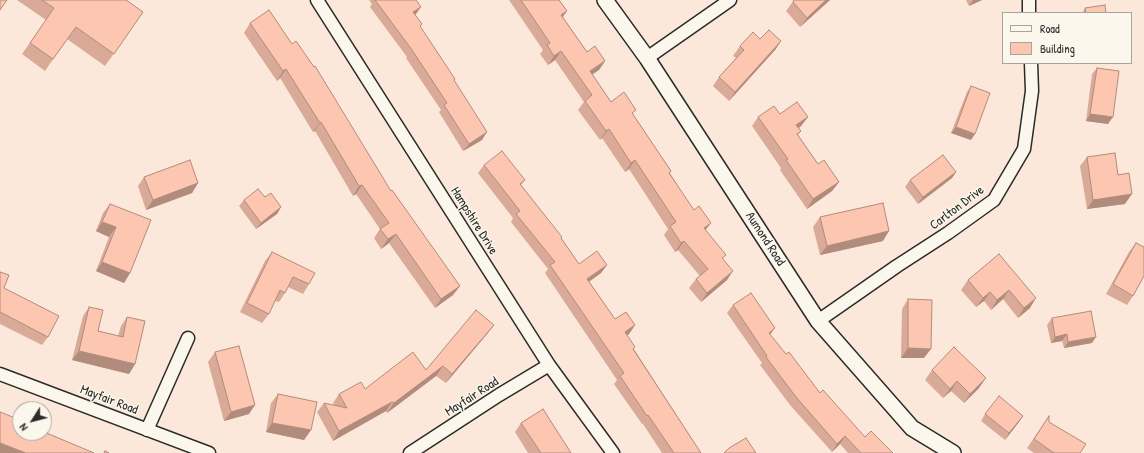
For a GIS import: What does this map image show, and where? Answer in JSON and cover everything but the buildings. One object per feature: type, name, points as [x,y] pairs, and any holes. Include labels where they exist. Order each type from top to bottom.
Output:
[{"type":"street","name":"Hampshire Drive","points":[[317,0],[549,365],[613,453]]},
{"type":"street","name":"Aumond Road","points":[[605,0],[647,58],[818,321],[912,428],[953,453]]},
{"type":"street","points":[[647,58],[730,0]]},
{"type":"street","points":[[1029,0],[1029,12]]},
{"type":"street","name":"Carlton Drive","points":[[818,321],[994,200],[1024,149],[1032,91],[1031,64]]},
{"type":"street","points":[[147,430],[188,338]]},
{"type":"street","name":"Mayfair Road","points":[[410,453],[499,395],[549,365]]},
{"type":"street","name":"Mayfair Road","points":[[0,374],[209,453]]}]
